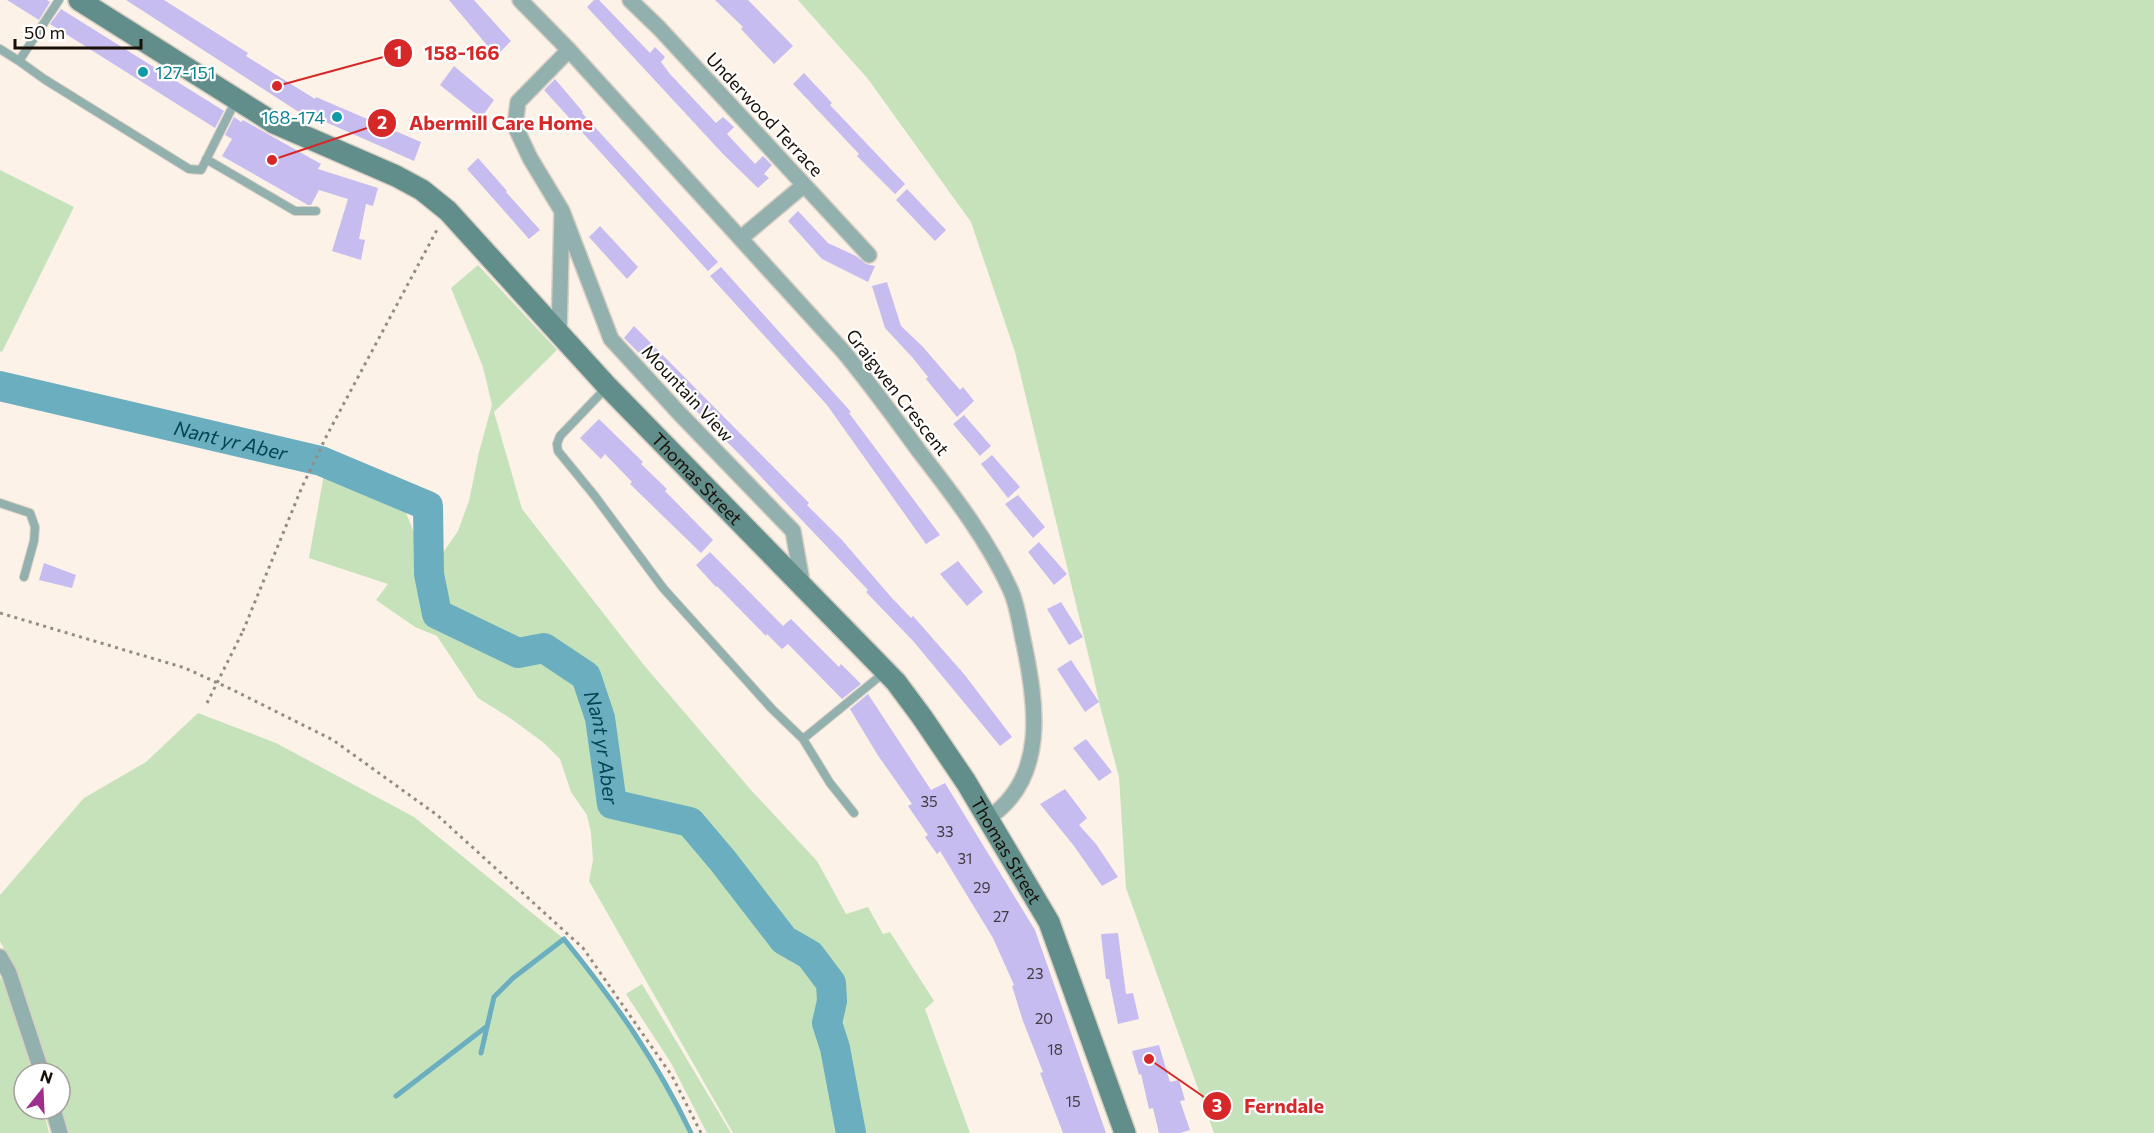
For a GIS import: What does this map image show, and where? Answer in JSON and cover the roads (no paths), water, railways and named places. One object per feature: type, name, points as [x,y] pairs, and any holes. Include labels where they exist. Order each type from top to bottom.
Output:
[{"type":"main road","name":"Thomas Street","points":[[79,0],[274,123],[396,176],[422,190],[448,211],[607,386],[885,671],[902,690],[941,745],[988,818],[1049,922],[1125,1133]]},
{"type":"street","name":"Graigwen Crescent","points":[[520,0],[569,50],[741,238],[872,385],[972,523],[998,566],[1012,594],[1029,666],[1034,728],[1025,777],[1003,808],[988,818]]},
{"type":"street","name":"Underwood Terrace","points":[[630,0],[659,28],[869,255]]},
{"type":"street","name":"Mountain View","points":[[569,50],[518,102],[515,126],[530,158],[562,211],[611,339],[793,531],[803,588]]},
{"type":"street","points":[[741,238],[804,185]]},
{"type":"street","points":[[559,335],[562,211]]},
{"type":"street","points":[[0,957],[9,973],[38,1061]]},
{"type":"lane","points":[[19,61],[59,0]]},
{"type":"lane","points":[[0,49],[189,169],[201,170],[236,100]]},
{"type":"lane","points":[[206,159],[295,212],[316,211]]},
{"type":"lane","points":[[607,386],[560,436],[557,444],[558,451],[594,495],[663,588],[771,709],[802,739],[830,783],[854,813]]},
{"type":"lane","points":[[0,503],[30,513],[35,527],[34,541],[24,576]]},
{"type":"lane","points":[[802,739],[885,671]]},
{"type":"waterway","name":"Nant yr Aber","points":[[0,386],[321,461],[428,506],[429,574],[437,614],[518,653],[544,648],[586,676],[600,718],[612,804],[690,822],[784,940],[810,955],[831,983],[832,1001],[827,1023],[835,1048],[851,1133]]},
{"type":"waterway","points":[[481,1053],[494,997],[513,978],[564,939],[634,1032],[664,1081],[691,1133]]},
{"type":"waterway","points":[[396,1096],[486,1027]]},
{"type":"place","name":"127-151","points":[[143,72]]},
{"type":"place","name":"158-166","points":[[277,86]]},
{"type":"place","name":"168-174","points":[[337,117]]},
{"type":"place","name":"Abermill Care Home","points":[[272,160]]},
{"type":"place","name":"Ferndale","points":[[1149,1059]]}]
